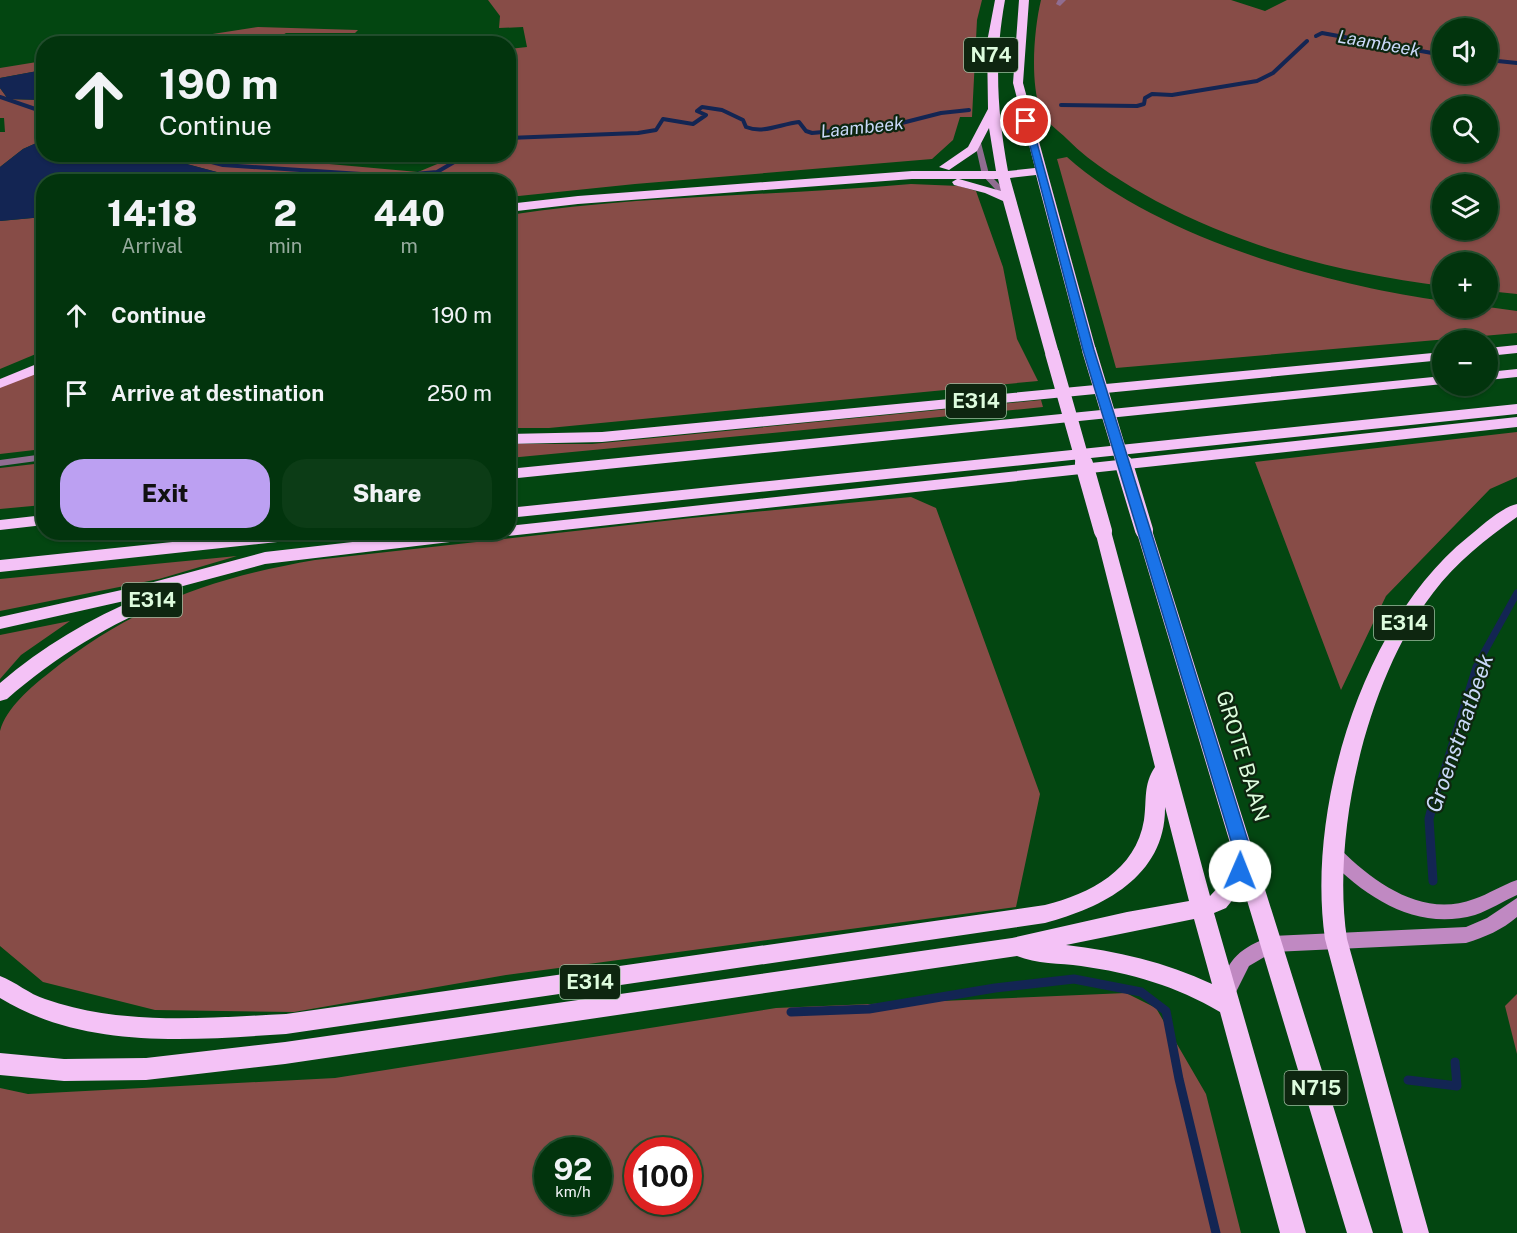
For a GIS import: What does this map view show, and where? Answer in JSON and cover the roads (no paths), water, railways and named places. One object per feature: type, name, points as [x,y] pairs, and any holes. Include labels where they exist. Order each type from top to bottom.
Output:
[{"type":"highway","name":"N74","points":[[1000,0],[994,22],[990,79],[992,111],[1002,171],[1076,437]]},
{"type":"highway","name":"N74","points":[[1024,0],[1018,84],[1089,350],[1115,433]]},
{"type":"highway","points":[[912,175],[945,167],[968,153],[992,111]]},
{"type":"highway","points":[[945,167],[985,171]]},
{"type":"highway","points":[[516,207],[578,200],[912,175],[1042,171]]},
{"type":"highway","points":[[912,175],[967,184],[1010,200]]},
{"type":"highway","points":[[1498,351],[1517,349]]},
{"type":"highway","name":"E314","points":[[516,439],[602,437],[1432,357]]},
{"type":"highway","points":[[0,384],[36,368]]},
{"type":"highway","points":[[1498,375],[1517,373]]},
{"type":"highway","name":"E314","points":[[516,473],[1432,381]]},
{"type":"highway","points":[[516,512],[1517,409]]},
{"type":"highway","points":[[516,530],[1517,422]]},
{"type":"highway","name":"GROTE BAAN","points":[[1115,433],[1360,1233]]},
{"type":"highway","name":"N715","points":[[1076,437],[1166,766],[1202,908],[1293,1233]]},
{"type":"highway","name":"E314","points":[[1335,855],[1345,774],[1355,735],[1371,686],[1397,635],[1426,589],[1449,563],[1479,536],[1517,509]]},
{"type":"highway","points":[[0,525],[36,521]]},
{"type":"highway","name":"E314","points":[[0,566],[358,540]]},
{"type":"highway","name":"E314","points":[[0,623],[135,593],[325,542]]},
{"type":"highway","name":"E314","points":[[0,694],[48,654],[135,607],[325,542]]},
{"type":"highway","name":"E314","points":[[0,986],[39,1008],[84,1021],[123,1027],[169,1029],[286,1024],[1046,914],[1069,909],[1100,896],[1114,887],[1138,863],[1147,848],[1154,819],[1154,783],[1166,766]]},
{"type":"highway","name":"E314","points":[[0,1064],[64,1070],[146,1069],[250,1057],[1012,948],[1127,921],[1202,908],[1218,902],[1240,871],[1244,854]]},
{"type":"highway","points":[[1335,855],[1332,903],[1336,940],[1363,1030],[1416,1233]]},
{"type":"highway","name":"E314","points":[[1012,948],[1104,958],[1150,968],[1229,999]]},
{"type":"street","points":[[1335,855],[1353,874],[1380,895],[1424,912],[1446,913],[1473,908],[1517,887]]},
{"type":"street","points":[[1229,999],[1236,965],[1246,954],[1272,944],[1466,935],[1501,922],[1517,906]]},
{"type":"lane","name":"N74","points":[[977,139],[985,171],[1010,200]]},
{"type":"lane","points":[[0,463],[36,458]]},
{"type":"water","points":[[36,71],[36,100],[8,99],[0,88],[0,78]]},
{"type":"water","points":[[36,143],[36,162],[179,162],[224,174],[36,174],[36,218],[0,221],[0,167],[23,149]]},
{"type":"waterway","name":"Laambeek","points":[[1316,36],[1322,33],[1432,53]]},
{"type":"waterway","name":"Laambeek","points":[[1061,105],[1137,106],[1144,104],[1145,98],[1152,94],[1172,95],[1257,81],[1273,73],[1307,41]]},
{"type":"waterway","name":"Laambeek","points":[[1498,61],[1517,63]]},
{"type":"waterway","name":"Laambeek","points":[[0,97],[36,109]]},
{"type":"waterway","name":"Laambeek","points":[[516,138],[638,133],[656,130],[663,119],[693,124],[706,115],[697,111],[702,107],[722,110],[743,120],[746,127],[753,129],[766,129],[799,122],[806,131],[812,133],[890,126],[941,113],[969,110]]},
{"type":"waterway","name":"Laambeek","points":[[212,162],[223,165],[361,174]]},
{"type":"waterway","name":"Laambeek","points":[[414,174],[437,172],[454,162]]},
{"type":"waterway","name":"Groenstraatbeek","points":[[1434,802],[1476,667],[1517,593]]},
{"type":"waterway","name":"Groenstraatbeek","points":[[1433,881],[1429,819],[1434,800]]},
{"type":"waterway","points":[[791,1012],[869,1009],[995,988],[1074,979],[1141,992],[1166,1011],[1179,1079],[1216,1233]]},
{"type":"waterway","name":"Groenstraatbeek","points":[[1408,1080],[1457,1086],[1455,1062]]}]
